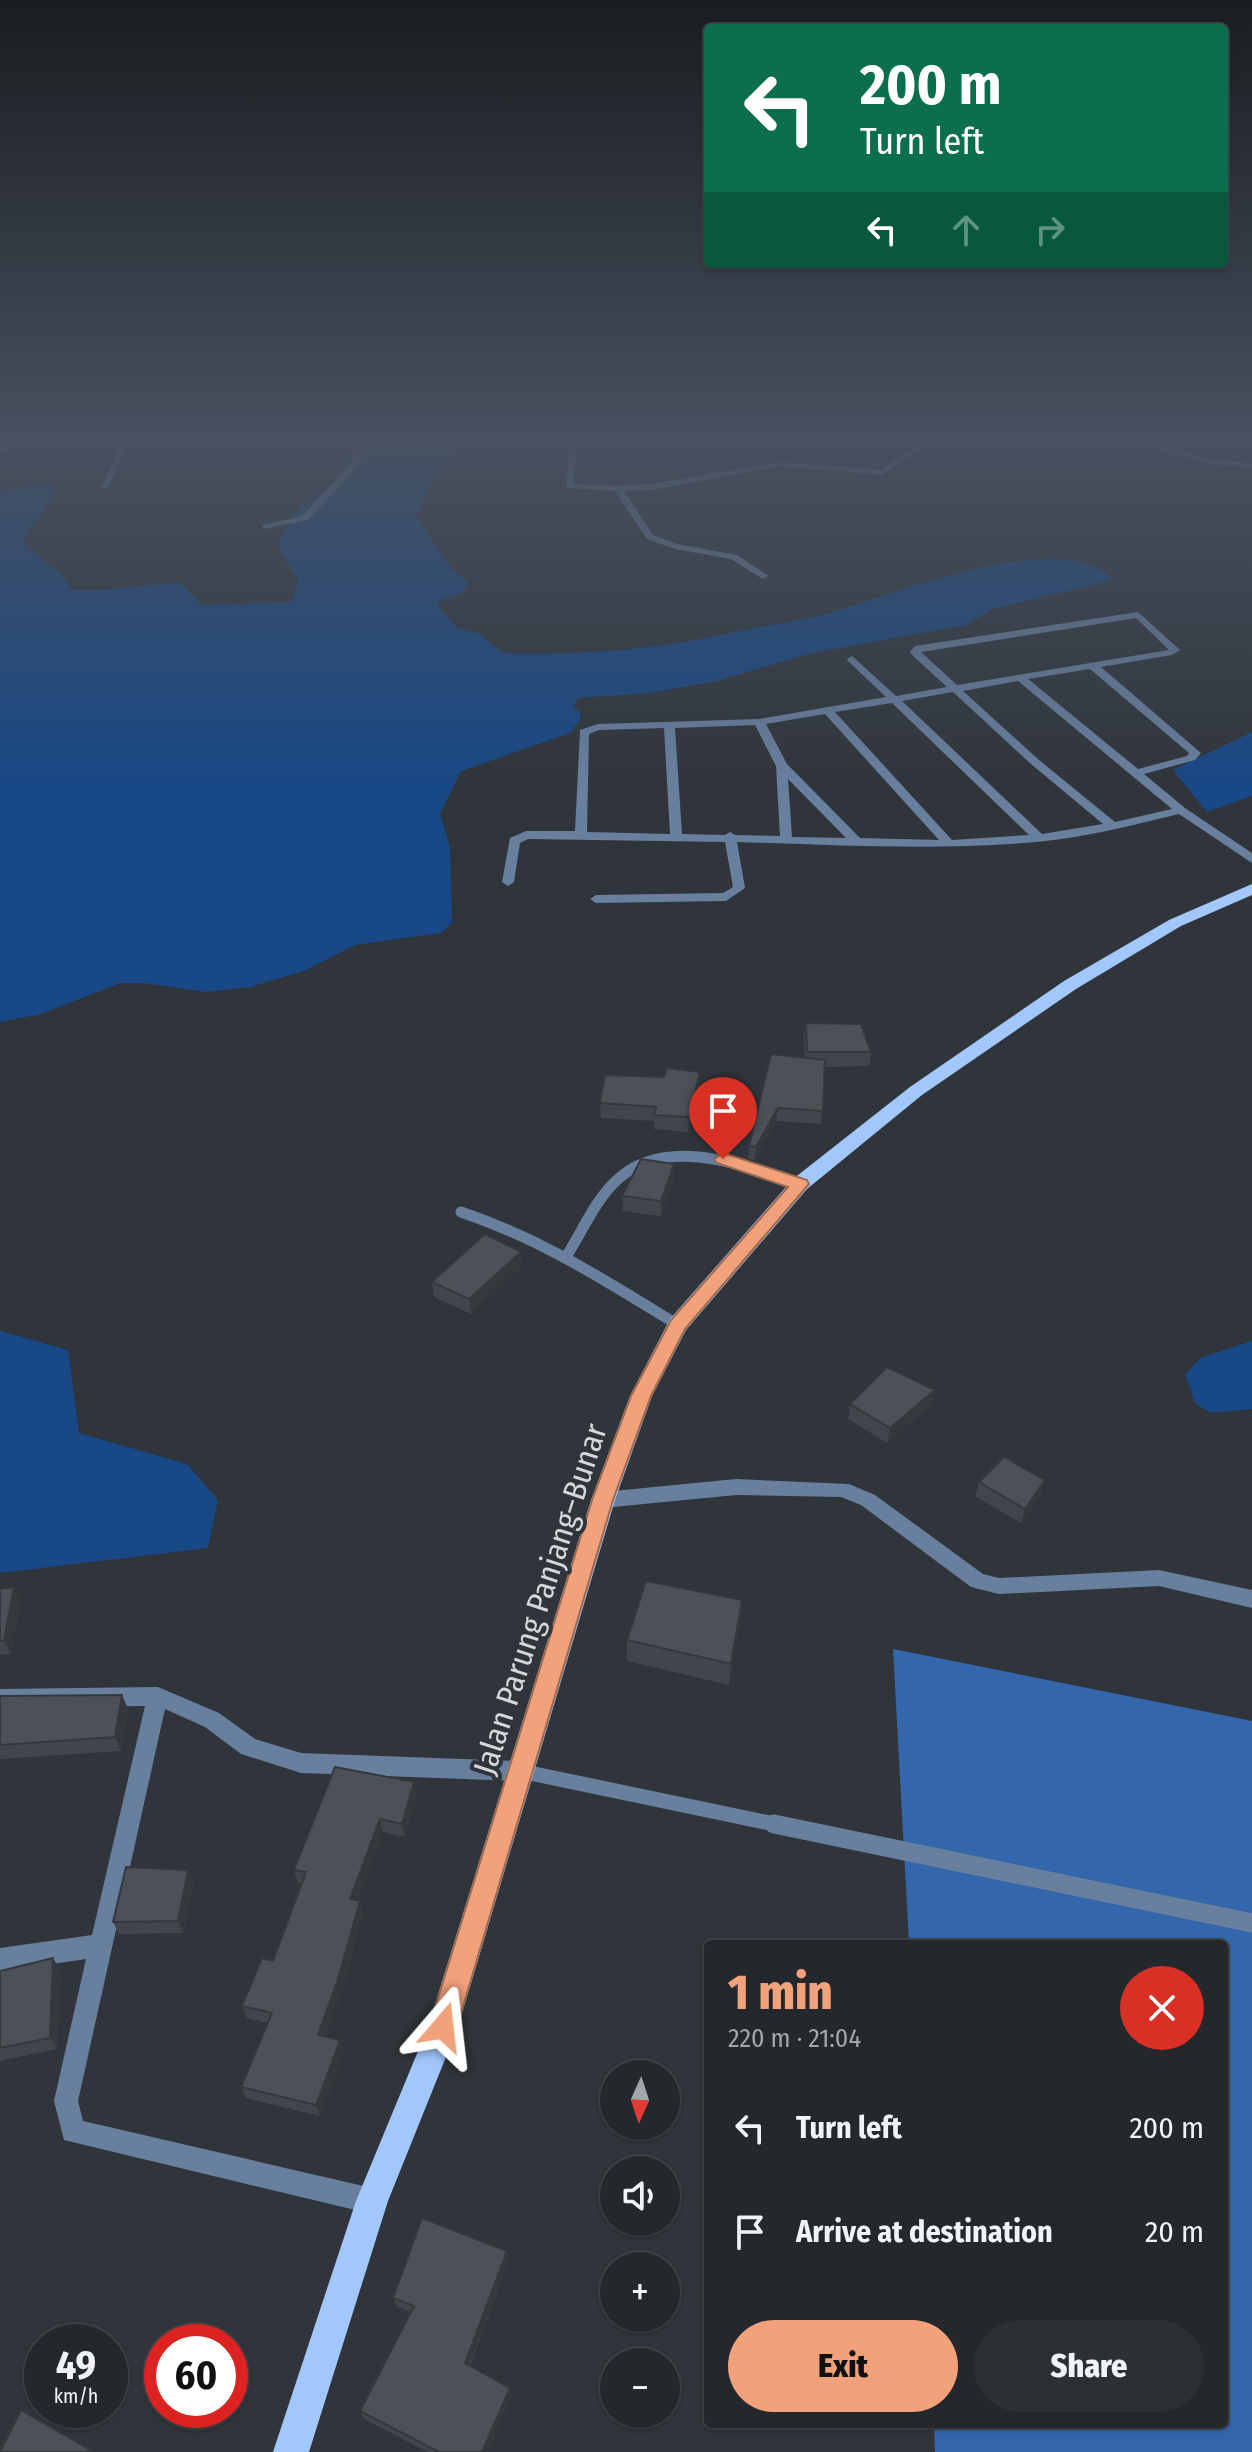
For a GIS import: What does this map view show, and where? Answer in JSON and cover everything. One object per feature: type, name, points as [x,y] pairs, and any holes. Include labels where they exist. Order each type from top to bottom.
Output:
[{"type":"main road","name":"Jalan Parung Panjang–Bunar","points":[[291,2452],[372,2201],[443,2027],[603,1500],[641,1396],[678,1325],[800,1184],[916,1091],[1023,1015],[1175,923],[1252,889]]},
{"type":"street","points":[[726,555],[734,557],[763,576]]},
{"type":"street","points":[[581,835],[584,732],[598,727],[759,722],[952,688],[1172,652],[1175,646],[1134,614],[919,648],[917,656],[952,688],[1113,826]]},
{"type":"street","points":[[852,659],[1039,838]]},
{"type":"street","points":[[1092,665],[1195,753],[1191,758],[1136,773]]},
{"type":"street","points":[[1019,677],[1181,810],[1252,859]]},
{"type":"street","points":[[827,710],[949,844]]},
{"type":"street","points":[[759,722],[782,766],[856,841]]},
{"type":"street","points":[[669,725],[676,835]]},
{"type":"street","points":[[782,766],[786,838]]},
{"type":"street","points":[[508,882],[514,841],[526,835],[730,836],[949,844],[1039,838],[1113,826],[1181,810]]},
{"type":"street","points":[[596,899],[726,897],[739,888],[730,836]]},
{"type":"street","points":[[603,1500],[736,1487],[842,1489],[868,1500],[978,1581],[999,1586],[1159,1578],[1252,1599]]},
{"type":"street","points":[[158,1696],[66,2101],[73,2131],[372,2201]]},
{"type":"street","points":[[0,1698],[158,1696],[212,1720],[249,1747],[301,1763],[520,1771]]},
{"type":"street","points":[[0,1960],[99,1946]]},
{"type":"lane","points":[[566,1257],[618,1179],[651,1161],[688,1156],[723,1159],[800,1184]]},
{"type":"lane","points":[[461,1212],[515,1230],[678,1325]]},
{"type":"lane","points":[[520,1771],[1252,1923]]},
{"type":"shaded area","points":[[0,555],[39,555],[64,578],[72,590],[179,582],[202,605],[291,602],[299,580],[282,555],[443,555],[452,569],[468,582],[463,592],[441,600],[437,605],[457,628],[480,634],[501,652],[514,654],[643,648],[695,640],[819,616],[935,580],[1019,561],[1057,559],[1089,565],[1113,580],[993,609],[966,625],[812,653],[716,681],[650,693],[578,698],[573,707],[580,712],[580,720],[570,733],[461,771],[440,814],[450,847],[452,923],[441,933],[355,945],[304,971],[250,987],[206,992],[144,983],[120,983],[41,1014],[0,1022]]},
{"type":"shaded area","points":[[1252,732],[1252,796],[1207,812],[1173,770]]},
{"type":"shaded area","points":[[0,1331],[68,1350],[79,1433],[187,1464],[218,1500],[208,1548],[0,1573]]},
{"type":"shaded area","points":[[1252,1341],[1252,1409],[1211,1413],[1196,1404],[1185,1375],[1200,1358]]},
{"type":"shaded area","points":[[893,1649],[1252,1721],[1252,2452],[935,2452],[934,2428],[1228,2428],[1228,1940],[909,1940]]},
{"type":"building","points":[[806,1023],[861,1024],[871,1052],[807,1052]]},
{"type":"building","points":[[771,1054],[825,1060],[823,1111],[778,1108],[756,1147],[749,1146]]},
{"type":"building","points":[[667,1068],[700,1072],[689,1117],[654,1115],[656,1107],[600,1103],[605,1075],[664,1077]]},
{"type":"building","points":[[641,1159],[674,1164],[661,1201],[622,1196]]},
{"type":"building","points":[[485,1234],[521,1252],[469,1299],[432,1282]]},
{"type":"building","points":[[887,1367],[935,1390],[890,1428],[850,1404]]},
{"type":"building","points":[[1004,1457],[1045,1480],[1025,1509],[979,1482]]},
{"type":"building","points":[[646,1581],[742,1600],[731,1664],[627,1640]]},
{"type":"building","points":[[14,1587],[4,1640],[0,1641],[0,1589]]},
{"type":"building","points":[[122,1695],[115,1737],[0,1745],[0,1696]]},
{"type":"building","points":[[335,1767],[414,1782],[402,1824],[380,1819],[350,1899],[360,1901],[318,2035],[340,2040],[316,2105],[241,2087],[272,2013],[242,2006],[262,1958],[273,1961],[306,1872],[294,1870]]},
{"type":"building","points":[[126,1867],[188,1870],[178,1921],[113,1922]]},
{"type":"building","points":[[53,1958],[50,2038],[0,2048],[0,1971]]},
{"type":"building","points":[[422,2218],[507,2251],[465,2363],[510,2388],[482,2452],[439,2452],[360,2411],[414,2306],[393,2298]]},
{"type":"building","points":[[21,2410],[24,2412],[24,2428],[52,2428],[94,2452],[0,2452]]},
{"type":"route","points":[[443,2027],[603,1500],[641,1396],[678,1325],[800,1184],[723,1159]]}]
